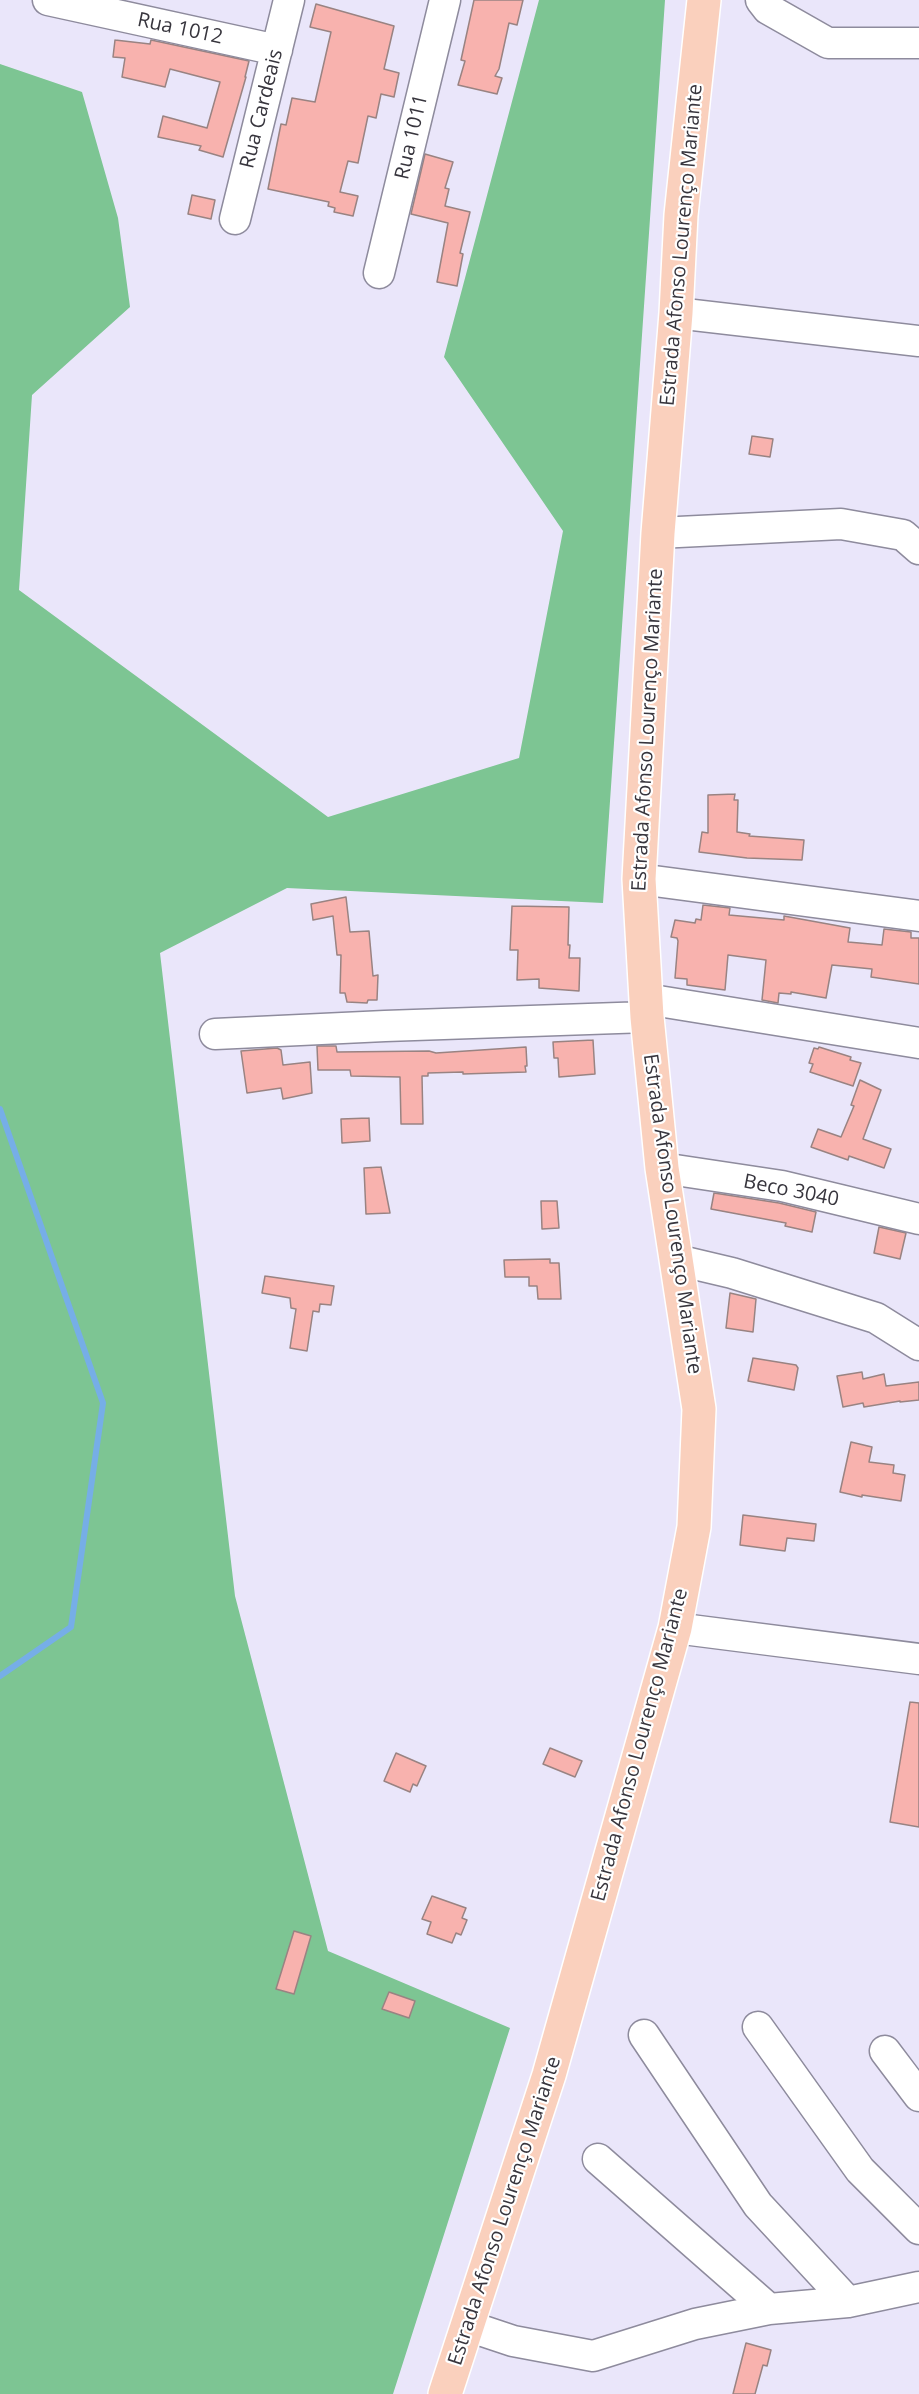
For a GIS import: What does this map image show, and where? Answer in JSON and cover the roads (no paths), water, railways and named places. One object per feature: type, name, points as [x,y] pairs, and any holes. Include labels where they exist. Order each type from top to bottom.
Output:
[{"type":"main road","name":"Estrada Afonso Lourenço Mariante","points":[[446,2394],[549,2075],[677,1622],[694,1527],[699,1409],[663,1168],[646,1008],[639,879],[658,533],[676,313],[681,215],[704,0]]},
{"type":"street","name":"Rua 1012","points":[[48,0],[277,50]]},
{"type":"street","name":"Rua Cardeais","points":[[235,219],[289,0]]},
{"type":"street","name":"Rua 1011","points":[[380,273],[445,0]]},
{"type":"street","points":[[761,0],[768,9],[828,43],[919,43]]},
{"type":"street","points":[[676,313],[919,341]]},
{"type":"street","points":[[658,533],[841,524],[903,535],[919,549]]},
{"type":"street","points":[[639,879],[919,916]]},
{"type":"street","points":[[215,1034],[385,1026],[646,1008],[919,1043]]},
{"type":"street","name":"Beco 3040","points":[[663,1168],[782,1186],[919,1219]]},
{"type":"street","points":[[677,1260],[732,1273],[876,1318],[919,1345]]},
{"type":"street","points":[[677,1622],[919,1643]]},
{"type":"street","points":[[677,1622],[919,1659]]},
{"type":"street","points":[[758,2027],[860,2170],[919,2229]]},
{"type":"street","points":[[644,2036],[758,2205],[848,2302]]},
{"type":"street","points":[[885,2051],[919,2096]]},
{"type":"street","points":[[598,2159],[769,2309]]},
{"type":"street","points":[[468,2326],[513,2341],[593,2356],[695,2324],[769,2309],[848,2302],[919,2287]]},
{"type":"waterway","points":[[0,1109],[103,1403],[71,1627],[0,1676]]}]
